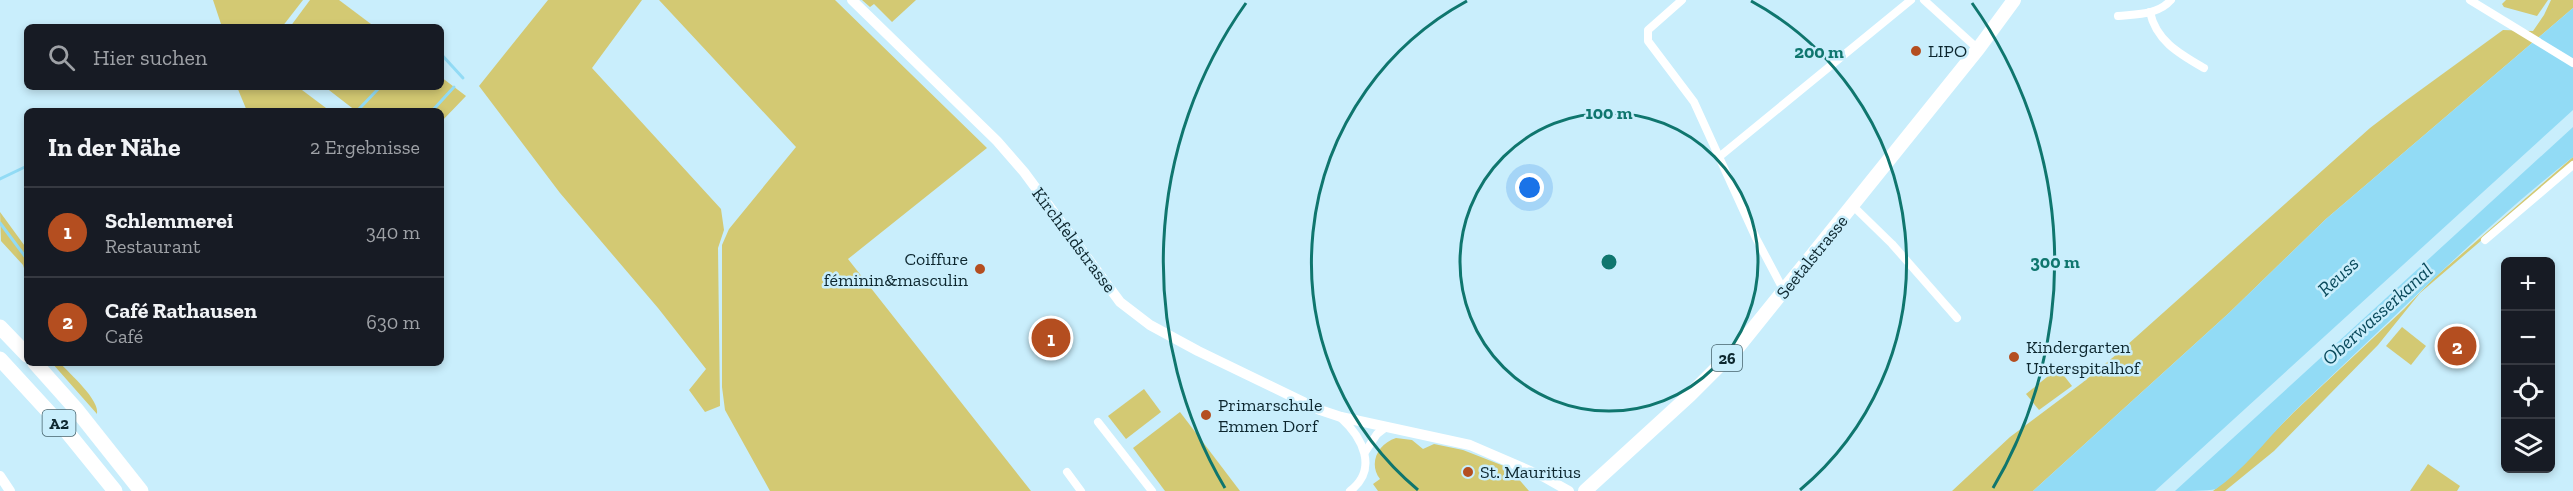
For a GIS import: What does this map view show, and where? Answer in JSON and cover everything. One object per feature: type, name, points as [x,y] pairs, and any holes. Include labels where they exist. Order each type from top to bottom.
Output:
[{"type":"highway","points":[[0,327],[24,352]]},
{"type":"highway","name":"A2","points":[[0,358],[60,424],[115,491]]},
{"type":"highway","name":"A2","points":[[38,366],[76,409],[141,491]]},
{"type":"main road","name":"Seetalstrasse","points":[[1590,490],[1717,369],[1853,206],[1978,49],[2014,0]]},
{"type":"street","name":"Kirchfeldstrasse","points":[[852,0],[997,141],[1024,172],[1120,302],[1150,325],[1320,410],[1341,417],[1470,445],[1544,477],[1569,491]]},
{"type":"street","points":[[1682,0],[1647,30],[1648,41],[1694,102],[1784,291]]},
{"type":"street","points":[[1719,157],[1911,0]]},
{"type":"street","points":[[2118,16],[2150,12],[2166,6],[2171,0]]},
{"type":"street","points":[[2470,0],[2573,63]]},
{"type":"street","points":[[1930,2],[1978,49]]},
{"type":"street","points":[[2150,12],[2152,22],[2162,39],[2204,68]]},
{"type":"street","points":[[2485,240],[2573,165]]},
{"type":"street","points":[[1853,206],[1892,244],[1957,318]]},
{"type":"street","points":[[1341,417],[1355,431],[1365,452]]},
{"type":"street","points":[[1098,422],[1152,491]]},
{"type":"street","points":[[1350,491],[1362,476],[1365,452],[1377,434],[1386,427]]},
{"type":"street","points":[[1067,472],[1081,491]]},
{"type":"street","points":[[0,476],[10,491]]},
{"type":"shaded area","points":[[213,0],[303,0],[284,24],[221,24]]},
{"type":"shaded area","points":[[310,0],[339,0],[371,24],[292,24]]},
{"type":"shaded area","points":[[548,0],[642,0],[592,68],[721,209],[724,230],[718,248],[720,406],[705,412],[689,390],[706,369],[658,308],[560,193],[479,86]]},
{"type":"shaded area","points":[[659,0],[835,0],[987,148],[848,259],[1031,491],[770,491],[725,410],[722,387],[722,245],[729,229],[796,147]]},
{"type":"shaded area","points":[[862,0],[916,0],[892,22],[874,4],[870,7]]},
{"type":"shaded area","points":[[2506,0],[2548,0],[2537,16],[2504,7],[2502,4]]},
{"type":"shaded area","points":[[2551,0],[2573,0],[2573,8],[2326,219],[2229,313],[2033,491],[1952,491],[2010,437],[2117,354],[2370,128],[2503,30],[2533,31]]},
{"type":"shaded area","points":[[444,79],[466,96],[444,119],[444,108],[352,108],[329,90],[444,90]]},
{"type":"shaded area","points":[[238,90],[302,90],[326,108],[246,108]]},
{"type":"shaded area","points":[[2573,157],[2573,162],[2420,293],[2378,345],[2274,451],[2225,491],[2213,491],[2433,279]]},
{"type":"shaded area","points":[[0,212],[24,245],[24,268],[23,265],[1,241]]},
{"type":"shaded area","points":[[2402,327],[2426,346],[2411,365],[2386,346]]},
{"type":"shaded area","points":[[55,366],[63,366],[83,387],[94,402],[97,414]]},
{"type":"shaded area","points":[[2058,368],[2072,386],[2039,410],[2026,394]]},
{"type":"shaded area","points":[[1144,389],[1161,412],[1126,439],[1108,416]]},
{"type":"shaded area","points":[[1180,412],[1240,491],[1165,491],[1133,448]]},
{"type":"shaded area","points":[[1396,438],[1412,440],[1423,449],[1434,444],[1463,450],[1509,468],[1529,491],[1378,491],[1373,484],[1380,479],[1375,467],[1377,455],[1384,445]]},
{"type":"shaded area","points":[[2428,464],[2460,486],[2457,491],[2410,491]]},
{"type":"water","name":"Reuss","points":[[2573,8],[2573,110],[2155,491],[2033,491],[2229,313],[2326,219]]},
{"type":"water","name":"Oberwasserkanal","points":[[2573,127],[2573,157],[2502,216],[2434,278],[2290,416],[2239,470],[2216,489],[2175,491]]},
{"type":"waterway","points":[[444,57],[463,78]]},
{"type":"waterway","points":[[435,108],[454,87]]},
{"type":"waterway","points":[[360,108],[377,90]]},
{"type":"waterway","points":[[0,179],[24,167]]},
{"type":"waterway","points":[[0,223],[24,255]]},
{"type":"place","name":"LIPO","points":[[1916,51]]},
{"type":"place","name":"Coiffure féminin&masculin","points":[[980,269]]},
{"type":"place","name":"Schlemmerei","points":[[1051,338]]},
{"type":"place","name":"Café Rathausen","points":[[2457,346]]},
{"type":"place","name":"Kindergarten Unterspitalhof","points":[[2014,357]]},
{"type":"place","name":"Primarschule Emmen Dorf","points":[[1206,415]]},
{"type":"place","name":"St. Mauritius","points":[[1468,472]]}]
